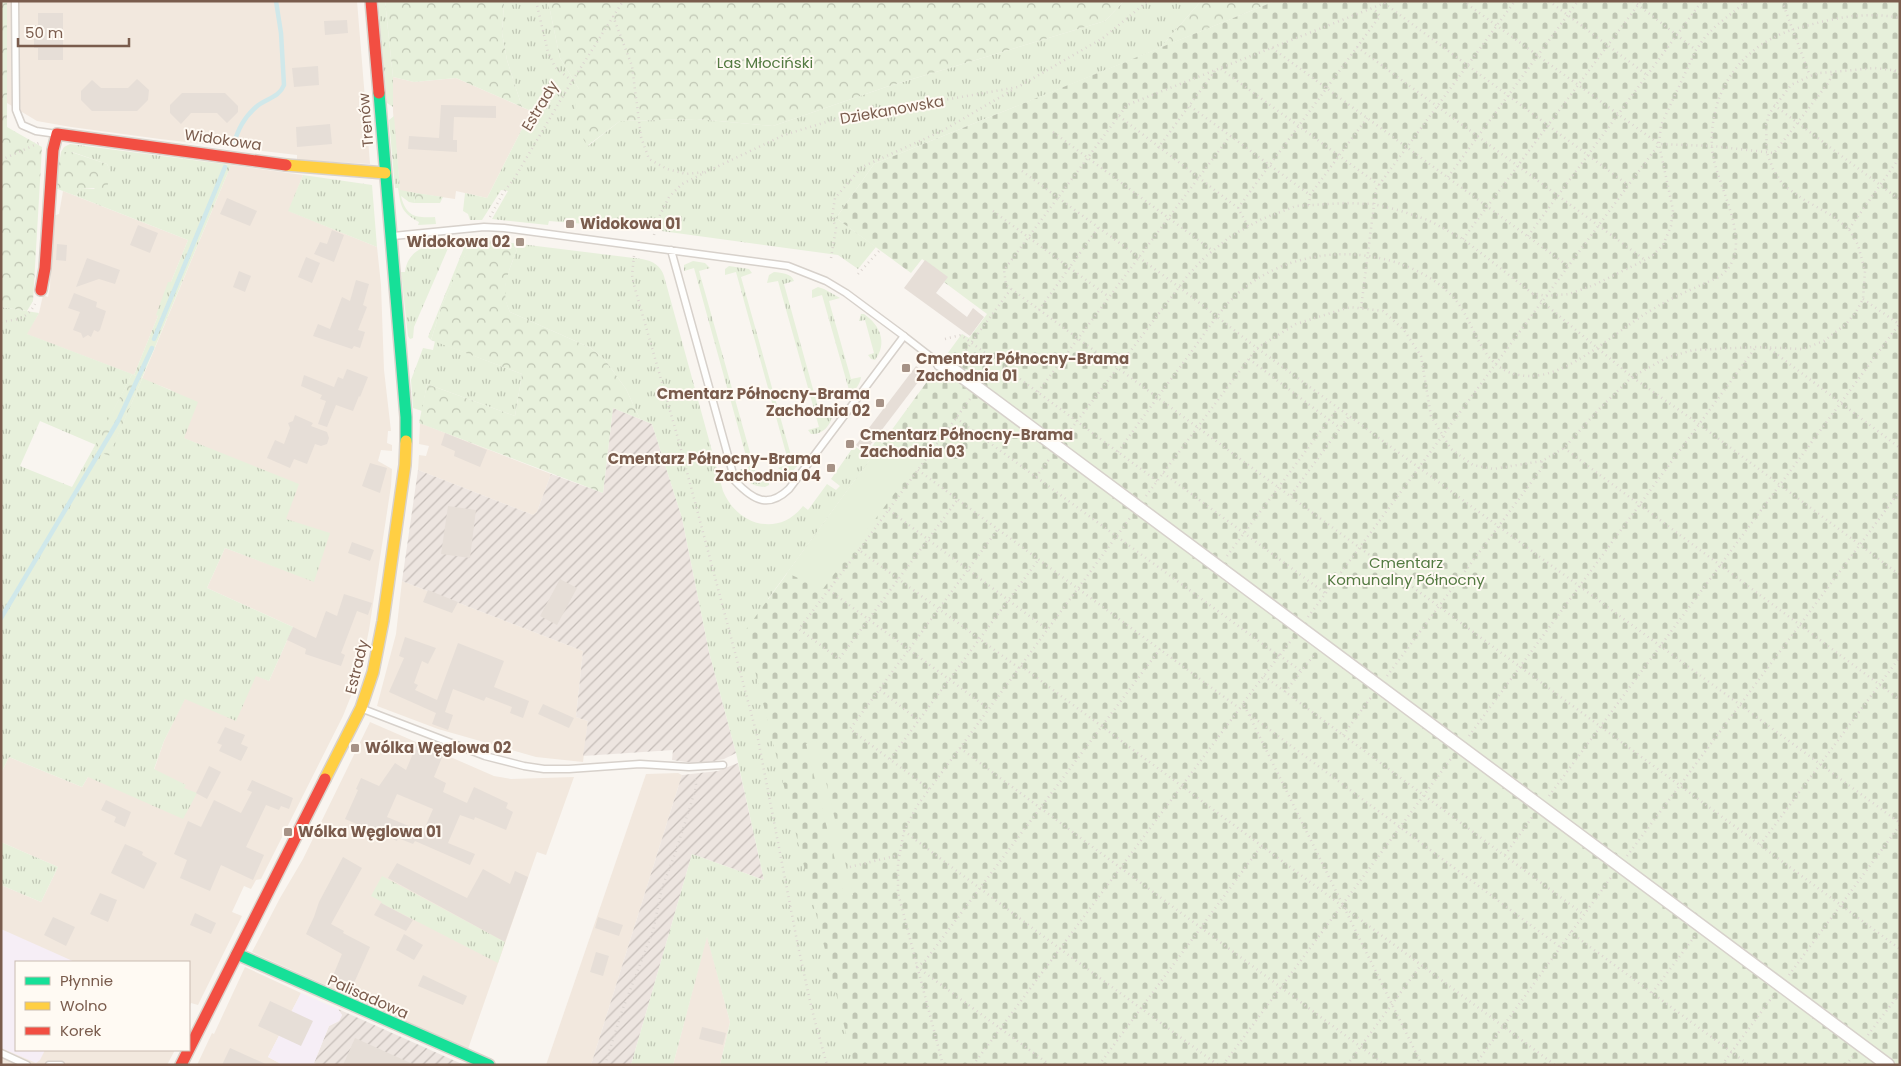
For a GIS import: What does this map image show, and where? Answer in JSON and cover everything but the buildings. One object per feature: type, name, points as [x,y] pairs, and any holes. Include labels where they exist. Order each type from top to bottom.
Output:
[{"type":"main road","name":"Trenów","points":[[371,1],[391,237]]},
{"type":"main road","name":"Widokowa","points":[[57,134],[300,166],[385,173]]},
{"type":"main road","points":[[40,290],[45,268],[53,150],[57,134]]},
{"type":"main road","name":"Estrady","points":[[190,1047],[361,708],[373,672],[383,621],[405,465],[406,417],[391,237]]},
{"type":"main road","name":"Palisadowa","points":[[237,954],[489,1065]]},
{"type":"main road","name":"Estrady","points":[[181,1065],[188,1051]]},
{"type":"street","points":[[946,366],[1219,566],[1888,1065]]},
{"type":"lane","points":[[15,1],[16,110],[22,125],[36,131],[57,134]]},
{"type":"lane","points":[[391,237],[484,227],[520,230],[788,266],[826,281],[846,293],[946,366]]},
{"type":"lane","points":[[670,250],[732,472],[742,489],[751,496],[770,500],[780,498],[789,489],[904,336]]},
{"type":"lane","points":[[361,708],[485,756],[524,766],[544,769],[569,769],[640,764],[689,767],[723,765]]},
{"type":"lane","points":[[1,1053],[27,1065]]},
{"type":"lane","points":[[49,1065],[61,1065]]},
{"type":"path","points":[[536,1],[548,52],[555,67],[572,81]]},
{"type":"path","name":"Estrady","points":[[484,227],[503,193],[514,179],[572,81],[623,1]]},
{"type":"path","name":"Dziekanowska","points":[[654,235],[658,220],[669,197],[682,184],[784,135],[836,119],[1018,87],[1103,38],[1148,1]]},
{"type":"path","points":[[1390,1],[1128,105],[1004,270],[1006,285],[1900,949]]},
{"type":"path","points":[[1463,1],[1659,144],[1712,146],[1774,153],[1829,82],[1833,72]]},
{"type":"path","points":[[1361,308],[1376,189],[1515,1]]},
{"type":"path","points":[[1548,1],[1647,75]]},
{"type":"path","points":[[1448,177],[1578,1]]},
{"type":"path","points":[[1633,1],[1696,50]]},
{"type":"path","points":[[1463,239],[1640,1]]},
{"type":"path","points":[[1528,236],[1702,1]]},
{"type":"path","points":[[1532,293],[1546,296],[1569,294],[1594,285],[1652,256],[1663,245],[1671,226],[1673,210],[1659,144],[1661,125],[1696,50],[1705,37],[1747,1]]},
{"type":"path","points":[[1782,1],[1810,76]]},
{"type":"path","points":[[1384,4],[1628,185]]},
{"type":"path","points":[[1238,208],[1380,16],[1373,8]]},
{"type":"path","points":[[1118,452],[1218,317],[1236,296],[1270,271],[1316,256],[1336,253],[1385,258],[1439,285],[1464,311],[1487,356],[1495,365],[1516,375],[1540,376],[1576,362],[1596,346],[1670,299],[1717,278],[1729,267],[1736,246],[1736,231],[1728,199],[1714,161],[1712,146],[1717,100],[1737,66],[1757,46],[1778,34],[1793,29],[1856,15],[1900,18]]},
{"type":"path","points":[[613,16],[632,66],[641,137],[649,159],[667,169],[686,174],[706,172]]},
{"type":"path","points":[[1357,47],[1645,260]]},
{"type":"path","points":[[1272,48],[1568,266]]},
{"type":"path","points":[[1220,68],[1379,185]]},
{"type":"path","points":[[943,1065],[898,893],[900,855],[904,831],[917,806],[929,789],[1257,348],[1296,324],[1350,307],[1383,311],[1404,330],[1421,356],[1431,416],[1451,449],[1473,465],[1493,469],[1542,460],[1564,448],[1600,408],[1632,377],[1666,358],[1692,350],[1756,347],[1802,349],[1824,341],[1846,324],[1856,312],[1863,299],[1865,271],[1858,246],[1849,229],[1834,216],[1803,199],[1783,185],[1773,169],[1767,153],[1766,126],[1769,114],[1791,85],[1810,76],[1875,68],[1900,71]]},
{"type":"path","points":[[1158,148],[1216,70]]},
{"type":"path","points":[[1893,70],[1900,75]]},
{"type":"path","points":[[831,258],[836,228],[832,217],[835,198],[862,167],[942,131],[1018,87]]},
{"type":"path","points":[[1774,105],[1900,200]]},
{"type":"path","points":[[1190,106],[1310,194]]},
{"type":"path","points":[[1119,116],[1238,208],[1248,227]]},
{"type":"path","points":[[1309,205],[1310,194],[1368,118]]},
{"type":"path","points":[[1053,132],[1213,251]]},
{"type":"path","points":[[1,160],[57,134]]},
{"type":"path","points":[[1038,392],[1230,136]]},
{"type":"path","points":[[973,1065],[1659,144]]},
{"type":"path","points":[[1849,229],[1900,157]]},
{"type":"path","points":[[1022,172],[1900,824],[1722,1065]]},
{"type":"path","points":[[1036,477],[1189,274],[1231,236],[1262,219],[1296,206],[1346,203],[1373,204],[1428,220],[1463,239],[1542,301],[1632,377],[1699,424],[1900,574]]},
{"type":"path","points":[[993,211],[1109,297]]},
{"type":"path","points":[[1039,310],[1098,228]]},
{"type":"path","points":[[858,274],[880,250]]},
{"type":"path","points":[[634,256],[632,275],[634,285],[680,442],[758,739],[798,946],[812,1010],[827,1065]]},
{"type":"path","points":[[946,366],[971,342],[1011,289]]},
{"type":"path","points":[[1,322],[18,319],[29,314],[40,290]]},
{"type":"path","points":[[1505,855],[1899,324],[1863,299]]},
{"type":"path","points":[[945,339],[961,335],[1157,481]]},
{"type":"path","points":[[1224,1065],[1756,347]]},
{"type":"path","points":[[1768,348],[1900,448]]},
{"type":"path","points":[[1249,359],[1340,428]]},
{"type":"path","points":[[958,499],[839,659],[799,629],[978,388]]},
{"type":"path","points":[[1219,566],[1338,408]]},
{"type":"path","points":[[1291,496],[1349,416]]},
{"type":"path","points":[[956,418],[1302,671]]},
{"type":"path","points":[[1564,448],[1900,700]]},
{"type":"path","points":[[1343,735],[1542,468],[1542,460]]},
{"type":"path","points":[[918,470],[1239,708]]},
{"type":"path","points":[[1163,473],[1325,593]]},
{"type":"path","points":[[1475,1065],[1570,932],[1900,491]]},
{"type":"path","points":[[888,510],[1048,630]]},
{"type":"path","points":[[929,789],[850,729],[998,529]]},
{"type":"path","points":[[859,550],[979,639],[1102,726],[1555,1065]]},
{"type":"path","points":[[890,759],[1039,559]]},
{"type":"path","points":[[829,590],[988,709]]},
{"type":"path","points":[[1285,692],[1322,643]]},
{"type":"path","points":[[917,967],[925,961],[1160,649]]},
{"type":"path","points":[[1760,845],[1900,657]]},
{"type":"path","points":[[1264,676],[1584,914]]},
{"type":"path","points":[[880,690],[918,720]]},
{"type":"path","points":[[1243,703],[1422,1065]]},
{"type":"path","points":[[1248,714],[1560,947]]},
{"type":"path","points":[[960,748],[1385,1065]]},
{"type":"path","points":[[605,1065],[622,1011],[653,931],[662,888],[676,851],[694,791],[695,779],[689,767]]},
{"type":"path","points":[[904,831],[1218,1065]]},
{"type":"path","points":[[1099,1065],[1262,845]]},
{"type":"path","points":[[850,867],[900,855]]},
{"type":"path","points":[[1652,993],[1702,926]]},
{"type":"path","points":[[1570,932],[1748,1065]]},
{"type":"path","points":[[1347,1065],[1421,965]]},
{"type":"path","points":[[917,967],[1050,1065]]},
{"type":"path","points":[[1846,1065],[1900,993]]},
{"type":"shaded area","points":[[7,1],[357,1],[365,99],[359,101],[359,107],[360,113],[366,114],[370,164],[297,160],[297,155],[160,139],[37,121],[7,103]]},
{"type":"shaded area","points":[[393,77],[414,82],[456,78],[531,111],[487,198],[456,191],[455,199],[400,191],[393,112]]},
{"type":"shaded area","points":[[231,165],[303,175],[289,211],[377,247],[381,285],[384,370],[391,431],[388,431],[387,443],[392,445],[392,451],[381,450],[378,461],[392,469],[369,630],[355,686],[343,716],[261,879],[256,880],[251,889],[244,886],[232,912],[242,916],[198,1005],[191,1003],[190,1005],[190,961],[15,961],[15,1051],[174,1051],[167,1065],[1,1065],[1,885],[41,902],[58,867],[1,842],[1,773],[9,757],[82,787],[88,777],[183,787],[185,785],[154,770],[164,741],[185,698],[257,675],[269,681],[293,627],[207,588],[225,548],[314,581],[286,519],[204,446],[183,438],[171,390],[142,379]]},
{"type":"shaded area","points":[[63,191],[188,240],[171,282],[169,282],[158,316],[134,375],[26,334],[39,313],[43,295],[48,297],[53,216],[59,214]]},
{"type":"shaded area","points":[[613,408],[652,424],[682,518],[709,652],[736,753],[724,759],[693,763],[672,760],[673,750],[583,756],[588,721],[576,717],[583,651],[402,581],[418,470],[533,515],[537,512],[551,474],[603,493]]},
{"type":"shaded area","points":[[420,423],[551,474],[537,512],[533,515],[418,470],[419,455],[426,456],[429,446],[419,444]]},
{"type":"shaded area","points":[[402,581],[583,651],[576,717],[588,721],[583,762],[536,757],[438,729],[377,706],[396,634]]},
{"type":"shaded area","points":[[370,722],[494,776],[511,779],[574,777],[546,855],[537,852],[468,1049],[252,952],[303,859]]},
{"type":"shaded area","points":[[738,763],[764,880],[692,854],[631,1065],[591,1065],[682,775],[718,771]]},
{"type":"shaded area","points":[[678,773],[682,775],[591,1065],[546,1065],[646,774]]},
{"type":"shaded area","points":[[1,929],[73,961],[15,961],[15,1051],[44,1051],[40,1060],[36,1063],[1,1048]]},
{"type":"shaded area","points":[[707,935],[730,1022],[720,1065],[673,1065]]},
{"type":"shaded area","points":[[245,967],[301,993],[268,1057],[283,1065],[197,1065],[212,1033],[214,1034]]},
{"type":"shaded area","points":[[301,993],[338,1009],[342,1015],[339,1021],[329,1026],[314,1063],[318,1065],[283,1065],[268,1057]]},
{"type":"shaded area","points":[[338,1009],[462,1065],[318,1065],[314,1063],[329,1026],[339,1021],[342,1015]]},
{"type":"green space","points":[[1,1],[7,1],[7,127],[42,147],[33,301],[27,311],[1,307]]},
{"type":"green space","points":[[378,1],[385,1],[393,77],[393,107],[387,103]]},
{"type":"green space","points":[[385,1],[542,1],[504,3],[502,33],[507,60],[522,107],[456,78],[414,82],[393,77]]},
{"type":"green space","points":[[548,1],[560,58],[579,89],[588,146],[620,121],[697,119],[773,126],[886,87],[1105,21],[1124,1],[1201,1],[1160,48],[874,164],[836,218],[876,247],[858,269],[838,255],[647,229],[549,221],[548,225],[492,219],[508,191],[501,190],[482,220],[470,220],[468,214],[463,211],[465,193],[487,198],[531,111],[522,107],[507,60],[502,33],[504,3]]},
{"type":"green space","name":"Las Młociński","points":[[548,1],[1124,1],[1105,21],[886,87],[773,126],[697,119],[620,121],[587,146],[576,119],[575,104],[579,89],[560,58]]},
{"type":"green space","points":[[1201,1],[1275,1],[1160,48]]},
{"type":"green space","name":"Cmentarz Komunalny Północny","points":[[1275,1],[1900,1],[1900,1065],[854,1065],[745,631],[961,335],[969,338],[987,314],[944,282],[947,277],[922,259],[911,273],[836,218],[874,164]]},
{"type":"green space","points":[[394,116],[400,190],[416,193],[414,203],[401,196],[403,203],[413,215],[435,217],[436,224],[418,225],[419,222],[405,212],[401,204],[398,188],[395,188],[389,120]]},
{"type":"green space","points":[[70,144],[231,165],[142,378],[198,402],[184,438],[299,484],[286,519],[330,533],[314,582],[225,548],[207,588],[293,627],[269,681],[256,676],[236,721],[185,699],[164,741],[154,769],[186,785],[184,788],[197,793],[183,819],[88,777],[82,787],[9,757],[1,773],[1,307],[39,313],[27,334],[132,374],[96,445],[40,421],[20,466],[72,487],[93,449],[109,455],[142,379],[134,375],[158,316],[156,315],[168,282],[171,282],[188,240],[76,196],[81,188],[94,189],[110,171],[107,164],[72,152],[61,152],[64,147]]},
{"type":"green space","points":[[61,152],[71,152],[107,164],[110,176],[106,188],[81,188],[76,196],[55,188]]},
{"type":"green space","points":[[303,175],[372,185],[377,247],[288,211]]},
{"type":"green space","points":[[416,193],[443,197],[440,203],[414,203]]},
{"type":"green space","points":[[492,240],[517,249],[508,273],[505,288],[505,296],[510,312],[591,348],[605,360],[626,389],[640,419],[613,408],[603,493],[419,423],[427,384],[515,416],[522,374],[431,340],[442,305],[470,244],[474,241]]},
{"type":"green space","points":[[474,241],[470,245],[442,305],[431,340],[428,337],[465,245],[449,246],[414,327],[413,338],[410,339],[408,336],[401,272],[405,272],[408,261],[422,248],[442,243]]},
{"type":"green space","points":[[495,241],[642,259],[650,261],[659,267],[663,272],[723,491],[729,503],[748,519],[770,524],[782,522],[793,516],[803,506],[808,510],[827,484],[836,490],[840,486],[831,479],[854,446],[867,454],[877,439],[882,443],[768,599],[897,1065],[720,1065],[730,1022],[707,937],[673,1065],[631,1065],[692,854],[764,880],[736,753],[709,652],[682,518],[652,424],[640,419],[626,389],[605,360],[591,348],[510,312],[505,288],[508,273],[517,249]]},
{"type":"green space","points":[[693,261],[705,263],[710,268],[699,271],[758,481],[769,478],[769,485],[765,487],[750,483],[739,470],[749,467],[694,268],[684,271],[684,265]]},
{"type":"green space","points":[[729,266],[749,269],[752,273],[741,277],[792,459],[803,456],[803,459],[792,472],[784,472],[778,468],[789,464],[736,272],[725,275],[725,269]]},
{"type":"green space","points":[[774,272],[783,273],[793,278],[794,281],[784,284],[821,418],[832,415],[828,426],[819,433],[811,434],[808,430],[819,427],[778,281],[767,283],[769,275]]},
{"type":"green space","points":[[818,287],[840,298],[829,301],[851,379],[861,377],[859,384],[849,395],[842,396],[839,393],[849,390],[822,295],[812,298],[812,290]]},
{"type":"green space","points":[[861,314],[870,318],[880,335],[881,347],[875,360],[871,359],[868,355],[874,353],[865,320],[859,321]]},
{"type":"green space","points":[[435,341],[522,374],[515,416],[427,384],[422,411],[413,408],[411,380],[423,348],[433,350]]},
{"type":"green space","points":[[132,374],[142,379],[109,456],[93,449]]},
{"type":"green space","points":[[882,443],[915,466],[823,589],[787,573]]},
{"type":"green space","points":[[816,740],[853,895],[844,896],[806,744]]},
{"type":"green space","points":[[1,842],[58,867],[41,902],[1,885]]},
{"type":"green space","points":[[382,876],[505,942],[498,963],[381,903],[371,896]]},
{"type":"waterway","points":[[233,145],[239,129],[248,116],[260,104],[279,93],[284,85],[281,33],[276,1]]},
{"type":"waterway","points":[[154,339],[225,167]]},
{"type":"waterway","points":[[1,618],[118,421],[152,348]]},
{"type":"traffic: fast","points":[[379,93],[406,417],[406,441]]},
{"type":"traffic: fast","points":[[237,954],[489,1065]]},
{"type":"traffic: slow","points":[[286,165],[385,173]]},
{"type":"traffic: slow","points":[[325,779],[361,708],[373,672],[383,621],[405,465],[406,441]]},
{"type":"traffic: jam","points":[[371,1],[379,93]]},
{"type":"traffic: jam","points":[[41,290],[45,268],[53,150],[57,134],[286,165]]},
{"type":"traffic: jam","points":[[190,1047],[325,779]]},
{"type":"traffic: jam","points":[[181,1065],[188,1051]]},
{"type":"place","name":"Widokowa 01","points":[[570,224]]},
{"type":"place","name":"Widokowa 02","points":[[520,242]]},
{"type":"place","name":"Cmentarz Północny-Brama Zachodnia 01","points":[[906,368]]},
{"type":"place","name":"Cmentarz Północny-Brama Zachodnia 02","points":[[880,403]]},
{"type":"place","name":"Cmentarz Północny-Brama Zachodnia 03","points":[[850,444]]},
{"type":"place","name":"Cmentarz Północny-Brama Zachodnia 04","points":[[831,468]]},
{"type":"place","name":"Wólka Węglowa 02","points":[[355,748]]},
{"type":"place","name":"Wólka Węglowa 01","points":[[288,832]]}]
